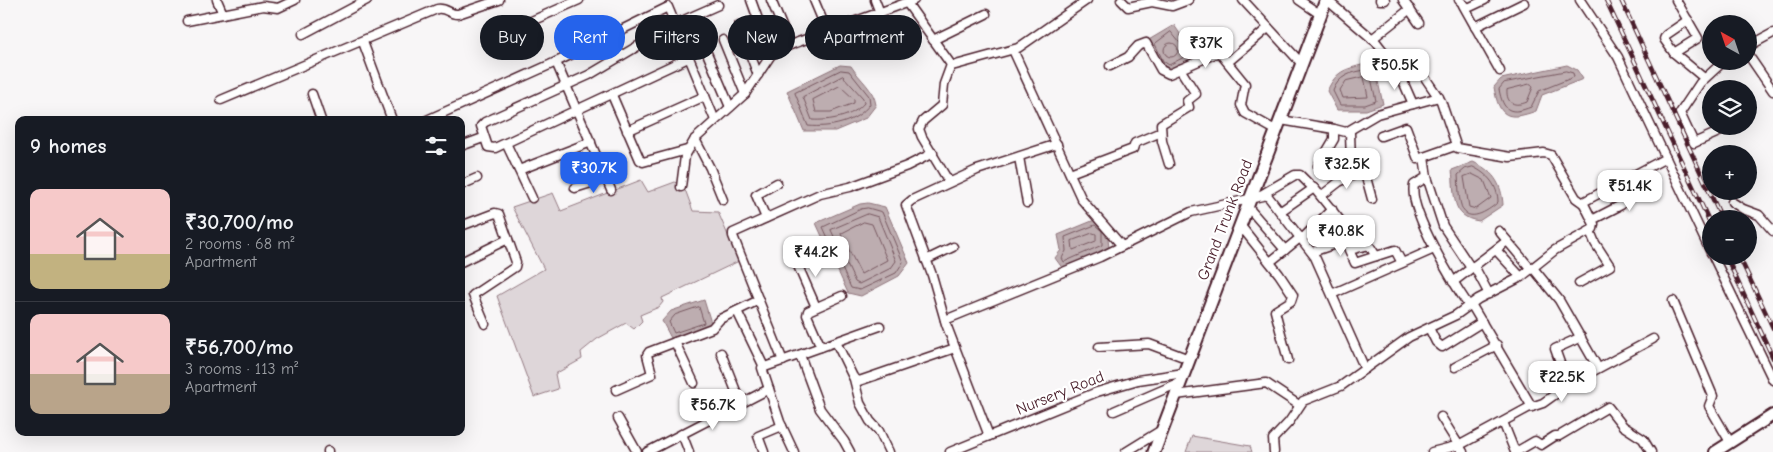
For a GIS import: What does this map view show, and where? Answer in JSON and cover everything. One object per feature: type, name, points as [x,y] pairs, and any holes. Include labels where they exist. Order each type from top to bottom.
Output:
[{"type":"main road","name":"Grand Trunk Road","points":[[1154,452],[1240,225],[1253,199],[1326,0]]},
{"type":"street","points":[[217,0],[224,14]]},
{"type":"street","points":[[187,21],[224,14],[261,3],[278,8],[295,0]]},
{"type":"street","points":[[303,34],[367,0]]},
{"type":"street","points":[[434,0],[437,9]]},
{"type":"street","points":[[221,100],[363,42],[437,9],[446,8],[453,14],[458,14],[499,0]]},
{"type":"street","points":[[544,16],[579,0]]},
{"type":"street","points":[[751,0],[756,15]]},
{"type":"street","points":[[771,0],[777,15]]},
{"type":"street","points":[[814,0],[820,15]]},
{"type":"street","points":[[875,0],[880,14]]},
{"type":"street","points":[[951,65],[1013,50],[1087,0]]},
{"type":"street","points":[[1121,0],[1128,7],[1152,2],[1172,6],[1188,0]]},
{"type":"street","points":[[1243,0],[1302,64]]},
{"type":"street","points":[[1299,0],[1321,15]]},
{"type":"street","points":[[1326,0],[1372,39],[1398,70],[1413,104]]},
{"type":"street","points":[[1380,0],[1385,0]]},
{"type":"street","points":[[1403,0],[1419,23]]},
{"type":"street","points":[[1461,3],[1468,8],[1485,0]]},
{"type":"street","points":[[1580,0],[1618,57],[1702,234]]},
{"type":"street","points":[[1674,53],[1698,38],[1676,0]]},
{"type":"street","points":[[877,15],[911,1],[933,40],[951,65]]},
{"type":"street","points":[[437,116],[556,62],[667,3],[672,15]]},
{"type":"street","points":[[1461,3],[1500,71]]},
{"type":"street","points":[[1474,28],[1524,3]]},
{"type":"street","points":[[696,15],[718,6]]},
{"type":"street","points":[[1372,39],[1410,9]]},
{"type":"street","points":[[933,40],[986,14]]},
{"type":"street","points":[[1688,20],[1666,35],[1666,44],[1704,78],[1713,70]]},
{"type":"street","points":[[1228,62],[1268,28]]},
{"type":"street","points":[[1758,42],[1773,34]]},
{"type":"street","points":[[723,40],[745,94]]},
{"type":"street","points":[[363,42],[391,116]]},
{"type":"street","points":[[1110,66],[1128,58],[1138,46],[1146,43],[1165,74],[1169,74],[1216,51],[1222,53],[1245,84],[1241,105],[1245,112],[1277,131]]},
{"type":"street","points":[[635,48],[589,75],[485,122],[481,126],[483,138],[489,149],[578,111],[684,60]]},
{"type":"street","points":[[1013,50],[1086,206],[1122,246]]},
{"type":"street","points":[[689,60],[715,120]]},
{"type":"street","points":[[710,60],[730,107]]},
{"type":"street","points":[[753,60],[758,74]]},
{"type":"street","points":[[681,187],[683,162],[687,150],[695,139],[745,94],[768,60]]},
{"type":"street","points":[[556,62],[611,190]]},
{"type":"street","points":[[1398,70],[1415,62],[1439,97],[1455,146]]},
{"type":"street","points":[[950,182],[919,129],[925,119],[942,104],[944,84],[951,65]]},
{"type":"street","points":[[1758,65],[1770,77],[1773,91]]},
{"type":"street","points":[[1169,164],[1161,132],[1161,122],[1190,108],[1188,101],[1196,94],[1180,69]]},
{"type":"street","points":[[1702,81],[1680,113],[1693,142],[1696,143],[1713,135]]},
{"type":"street","points":[[312,94],[320,116]]},
{"type":"street","points":[[612,95],[637,158],[642,162],[687,150]]},
{"type":"street","points":[[627,130],[704,96]]},
{"type":"street","points":[[1281,120],[1348,131],[1377,114],[1439,97]]},
{"type":"street","points":[[1274,452],[1273,439],[1289,422],[1299,404],[1309,398],[1341,386],[1409,338],[1521,277],[1555,250],[1590,231],[1594,226],[1584,202],[1576,198],[1551,154],[1510,157],[1455,146],[1417,159],[1406,127],[1381,136]]},
{"type":"street","points":[[1318,166],[1334,139],[1334,129]]},
{"type":"street","points":[[1348,131],[1351,162],[1361,162],[1372,199]]},
{"type":"street","points":[[1070,172],[1133,149],[1136,143],[1161,132]]},
{"type":"street","points":[[465,145],[483,138]]},
{"type":"street","points":[[695,139],[710,168],[723,200]]},
{"type":"street","points":[[519,170],[591,142]]},
{"type":"street","points":[[506,143],[532,198]]},
{"type":"street","points":[[989,436],[955,348],[906,206],[912,200],[977,170],[1058,144]]},
{"type":"street","points":[[783,361],[733,234],[820,194],[850,186],[907,166],[933,153]]},
{"type":"street","points":[[1019,157],[1027,203]]},
{"type":"street","points":[[1424,158],[1427,177],[1442,226],[1489,294]]},
{"type":"street","points":[[1584,202],[1666,158]]},
{"type":"street","points":[[1321,196],[1339,182],[1364,170]]},
{"type":"street","points":[[1253,199],[1295,175],[1300,175],[1321,196],[1347,229],[1344,241],[1350,250],[1355,264],[1395,250],[1402,263]]},
{"type":"street","points":[[1427,177],[1414,185],[1413,190],[1434,249],[1453,282],[1497,345],[1532,407]]},
{"type":"street","points":[[465,183],[478,178]]},
{"type":"street","points":[[576,188],[607,178]]},
{"type":"street","points":[[766,218],[756,195],[777,183]]},
{"type":"street","points":[[1592,220],[1621,205],[1624,201],[1614,185]]},
{"type":"street","points":[[1281,211],[1312,188]]},
{"type":"street","points":[[945,320],[1122,246],[1192,212],[1268,195],[1312,252],[1365,369]]},
{"type":"street","points":[[1253,199],[1285,250]]},
{"type":"street","points":[[1732,202],[1743,209],[1759,215],[1773,231]]},
{"type":"street","points":[[1270,262],[1302,238],[1332,209]]},
{"type":"street","points":[[465,225],[497,213],[500,215],[516,266],[472,297],[485,324]]},
{"type":"street","points":[[1240,225],[1270,262],[1293,298],[1275,311],[1288,360]]},
{"type":"street","points":[[1499,231],[1554,292],[1598,368]]},
{"type":"street","points":[[1579,283],[1610,266],[1595,243],[1590,231]]},
{"type":"street","points":[[465,260],[508,239]]},
{"type":"street","points":[[1312,252],[1344,241]]},
{"type":"street","points":[[1453,282],[1507,241]]},
{"type":"street","points":[[1350,250],[1369,245],[1372,246],[1376,256]]},
{"type":"street","points":[[926,260],[953,247]]},
{"type":"street","points":[[1332,294],[1434,249]]},
{"type":"street","points":[[1496,250],[1521,277]]},
{"type":"street","points":[[795,259],[816,307]]},
{"type":"street","points":[[1717,265],[1773,380]]},
{"type":"street","points":[[821,347],[807,315],[809,310],[842,296]]},
{"type":"street","points":[[616,390],[651,375],[653,371],[647,354],[712,328],[718,320],[759,300]]},
{"type":"street","points":[[1673,301],[1713,396],[1709,406],[1730,442]]},
{"type":"street","points":[[737,311],[764,367],[762,371],[782,426],[794,452]]},
{"type":"street","points":[[1429,328],[1436,342],[1442,347],[1482,322]]},
{"type":"street","points":[[764,367],[880,326]]},
{"type":"street","points":[[1568,385],[1555,349],[1581,336]]},
{"type":"street","points":[[1432,452],[1462,449],[1503,422],[1548,401],[1568,385],[1653,339]]},
{"type":"street","points":[[675,342],[694,383]]},
{"type":"street","points":[[836,342],[854,379],[861,405],[870,421],[879,431],[889,452]]},
{"type":"street","points":[[1099,347],[1149,344],[1189,359]]},
{"type":"street","points":[[1454,367],[1497,345]]},
{"type":"street","points":[[854,379],[859,381],[955,348]]},
{"type":"street","points":[[721,353],[741,404]]},
{"type":"street","points":[[800,355],[820,409],[844,440],[850,452]]},
{"type":"street","points":[[1114,411],[1182,377]]},
{"type":"street","name":"Nursery Road","points":[[950,452],[970,448],[989,436],[1120,384],[1182,377]]},
{"type":"street","points":[[1176,395],[1266,383],[1299,404]]},
{"type":"street","points":[[647,452],[769,389]]},
{"type":"street","points":[[1503,422],[1516,452],[1535,441],[1540,445],[1555,436],[1559,436],[1608,407],[1623,426],[1643,439],[1651,452]]},
{"type":"street","points":[[1714,452],[1773,415]]},
{"type":"street","points":[[1441,417],[1462,449]]},
{"type":"street","points":[[618,418],[637,452]]},
{"type":"street","points":[[764,452],[758,436],[782,426]]},
{"type":"street","points":[[1126,452],[1148,441],[1164,428]]},
{"type":"street","points":[[682,434],[688,452]]},
{"type":"shaded area","points":[[641,180],[648,192],[675,182],[686,192],[693,211],[718,212],[739,261],[662,298],[663,302],[659,307],[640,315],[642,321],[634,329],[626,323],[597,339],[581,352],[582,359],[555,374],[558,389],[534,397],[497,296],[544,269],[512,207],[553,193],[561,211]]},
{"type":"shaded area","points":[[1192,436],[1250,446],[1252,452],[1186,452]]},
{"type":"water","points":[[1174,25],[1189,47],[1193,60],[1172,70],[1166,70],[1159,64],[1147,41]]},
{"type":"water","points":[[1365,64],[1375,68],[1383,104],[1366,110],[1337,110],[1327,91],[1334,79],[1342,72]]},
{"type":"water","points":[[840,65],[851,66],[870,89],[876,105],[866,118],[835,131],[804,131],[787,91]]},
{"type":"water","points":[[1567,65],[1577,70],[1583,79],[1542,95],[1536,111],[1512,116],[1502,111],[1494,87],[1501,79]]},
{"type":"water","points":[[1473,162],[1486,169],[1495,178],[1501,190],[1503,205],[1479,221],[1463,215],[1454,196],[1452,170]]},
{"type":"water","points":[[868,203],[885,207],[909,263],[899,276],[861,296],[848,293],[816,223],[860,204]]},
{"type":"water","points":[[1097,219],[1107,229],[1109,248],[1063,269],[1055,258],[1061,250],[1058,235]]},
{"type":"water","points":[[704,300],[712,326],[672,340],[662,321],[671,311]]},
{"type":"railway","points":[[1606,0],[1704,210]]},
{"type":"railway","points":[[1621,0],[1718,210]]},
{"type":"railway","points":[[1730,265],[1773,358]]},
{"type":"railway","points":[[1743,265],[1773,328]]}]
